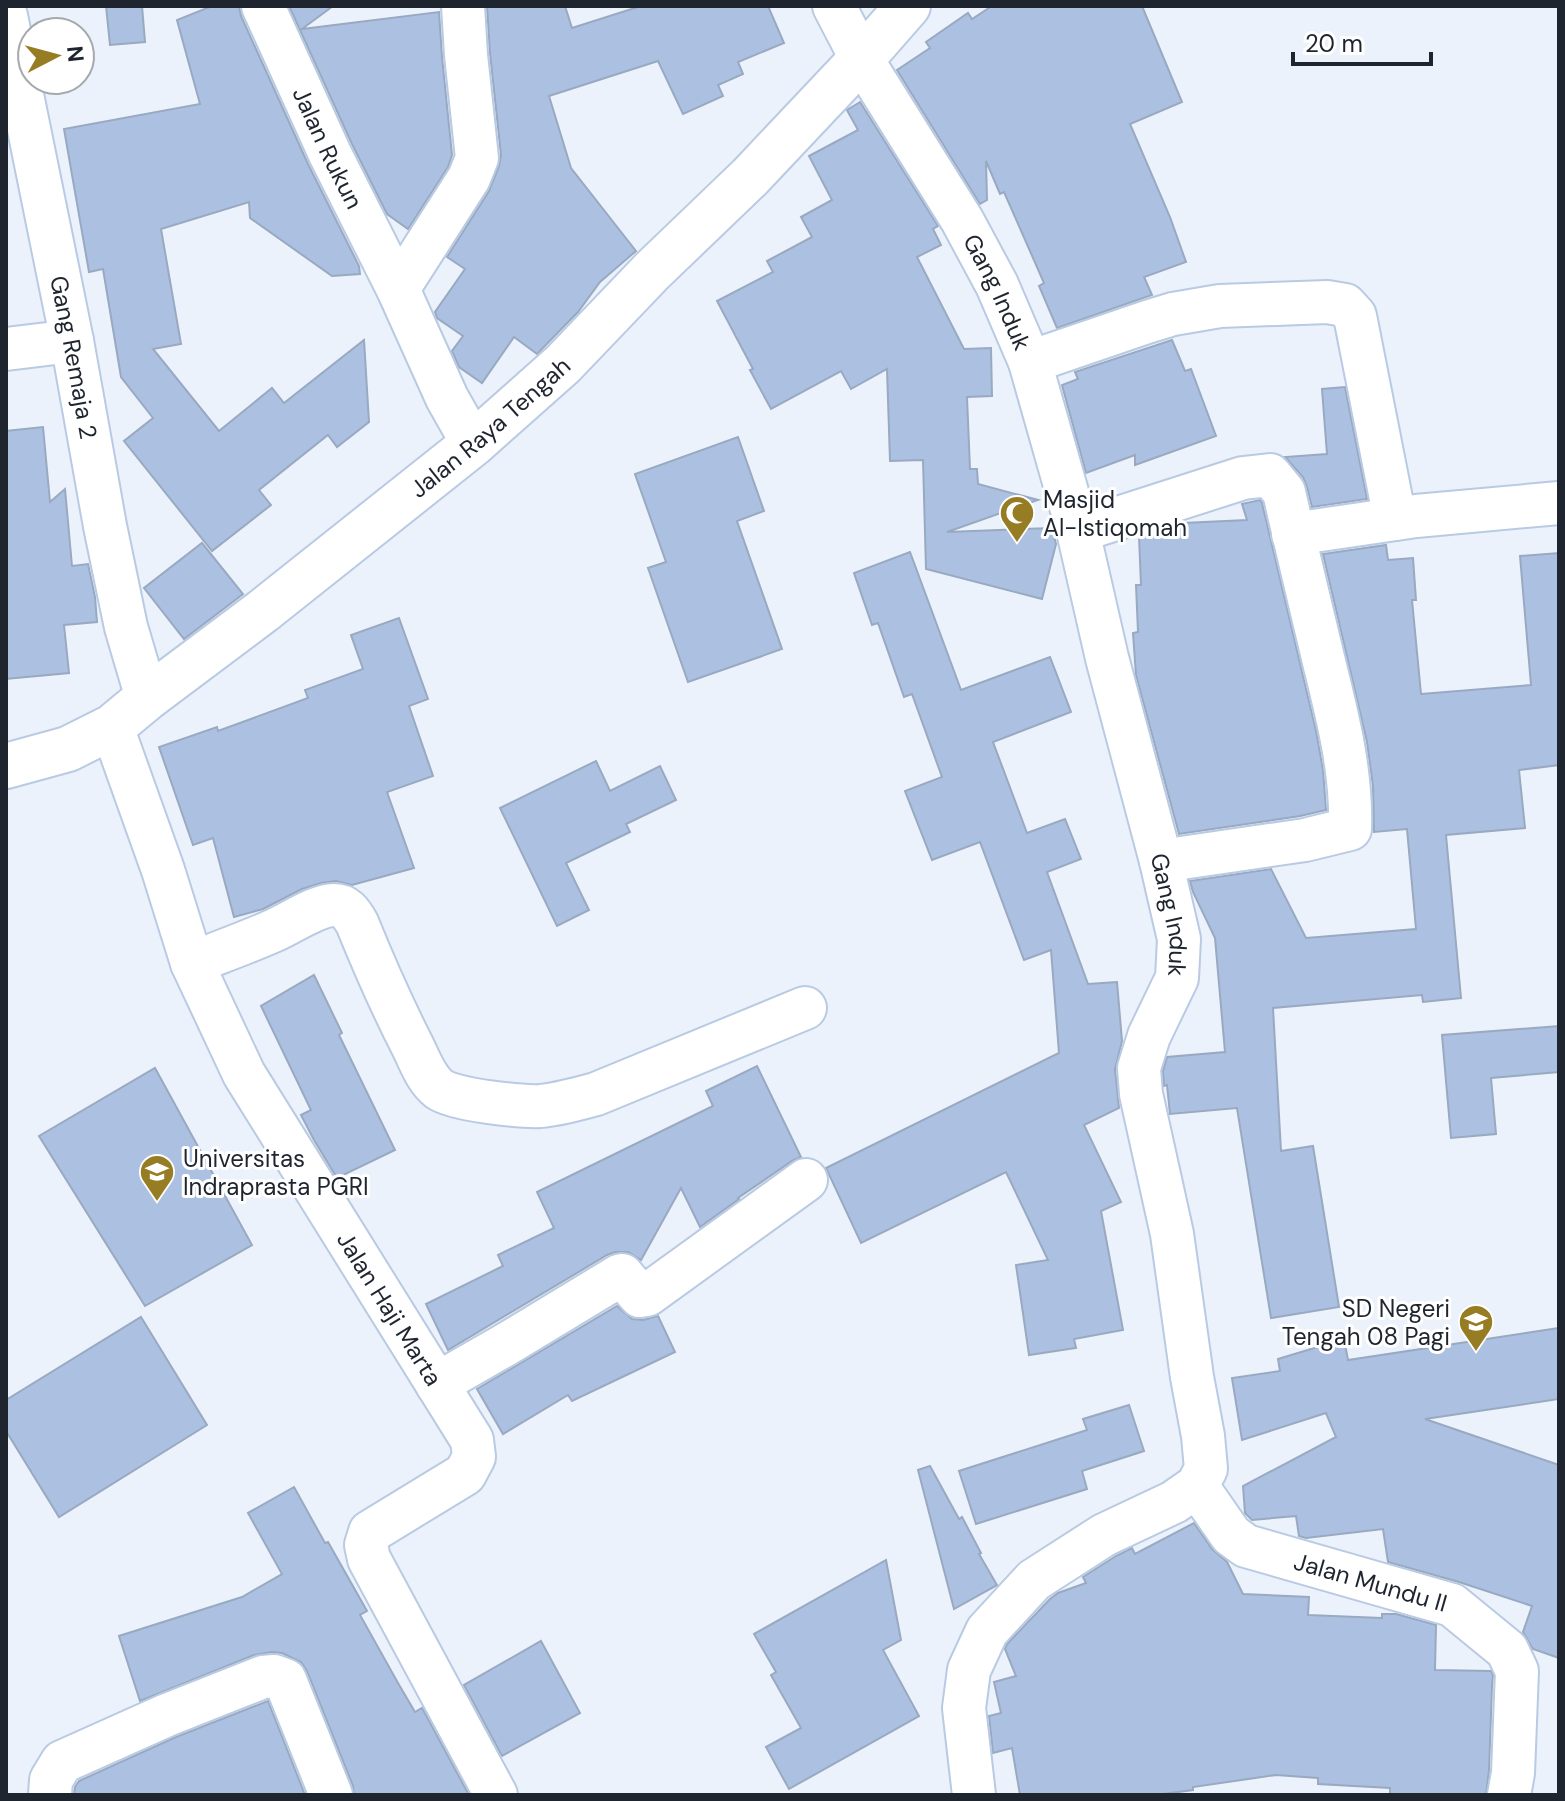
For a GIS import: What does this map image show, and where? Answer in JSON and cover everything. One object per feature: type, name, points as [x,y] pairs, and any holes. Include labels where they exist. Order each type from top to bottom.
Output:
[{"type":"street","name":"Jalan Rukun","points":[[263,6],[330,154],[398,289],[447,398],[473,444]]},
{"type":"street","points":[[398,289],[469,178],[477,158],[463,6]]},
{"type":"street","name":"Gang Induk","points":[[834,6],[861,58],[962,220],[997,285],[1030,362],[1078,531],[1107,658],[1161,861],[1179,939],[1177,978],[1149,1036],[1139,1068],[1141,1094],[1172,1234],[1203,1436],[1206,1469],[1197,1486]]},
{"type":"street","name":"Jalan Raya Tengah","points":[[6,766],[68,749],[112,727],[473,444],[563,364],[652,271],[750,177],[908,6]]},
{"type":"street","name":"Gang Remaja 2","points":[[6,16],[72,341],[105,526],[126,627],[147,698]]},
{"type":"street","points":[[1030,362],[1173,314],[1220,306],[1327,302],[1345,305],[1355,316],[1395,519]]},
{"type":"street","points":[[6,349],[72,341]]},
{"type":"street","points":[[1078,531],[1243,478],[1270,475],[1284,492],[1336,711],[1349,787],[1350,829],[1305,840],[1161,861]]},
{"type":"street","points":[[1293,534],[1395,519],[1559,503]]},
{"type":"street","name":"Jalan Haji Marta","points":[[112,727],[192,963],[244,1074],[472,1440],[474,1457],[465,1474],[370,1532],[366,1545],[369,1559],[496,1795]]},
{"type":"street","points":[[192,963],[274,931],[324,907],[344,906],[357,923],[392,1005],[428,1077],[437,1088],[448,1094],[539,1106],[596,1094],[805,1008]]},
{"type":"street","points":[[437,1384],[619,1276],[622,1275],[640,1296],[647,1295],[806,1180]]},
{"type":"street","points":[[974,1795],[964,1708],[969,1670],[987,1631],[1034,1580],[1104,1535],[1174,1502],[1197,1486]]},
{"type":"street","name":"Jalan Mundu II","points":[[1197,1486],[1231,1535],[1246,1546],[1452,1605],[1507,1650],[1517,1671],[1513,1773],[1509,1795]]},
{"type":"street","points":[[50,1795],[51,1780],[62,1762],[167,1715],[263,1677],[274,1676],[285,1680],[331,1795]]},
{"type":"building","points":[[106,6],[142,6],[145,42],[110,45]]},
{"type":"building","points":[[212,6],[239,6],[360,274],[332,276],[250,218],[249,202],[161,229],[181,344],[153,349],[219,431],[272,388],[284,403],[364,340],[369,422],[337,447],[328,435],[259,490],[271,505],[212,551],[124,441],[153,418],[121,377],[103,269],[89,272],[64,129],[200,104],[177,20]]},
{"type":"building","points":[[289,6],[333,6],[302,29],[439,12],[452,155],[448,167],[408,229],[387,214]]},
{"type":"building","points":[[487,6],[565,6],[572,28],[641,6],[768,6],[784,43],[738,62],[743,74],[718,85],[723,96],[683,114],[658,61],[549,96],[571,168],[636,251],[600,282],[578,312],[537,354],[514,337],[482,383],[459,367],[452,351],[463,336],[437,318],[435,312],[465,269],[447,257],[489,191],[501,155]]},
{"type":"building","points":[[992,6],[1142,6],[1182,102],[1130,124],[1186,262],[1144,277],[1152,295],[1057,328],[1039,286],[1044,283],[1004,192],[1000,194],[986,161],[987,200],[980,204],[897,70],[930,48],[926,42],[968,13],[972,19]]},
{"type":"building","points":[[860,102],[938,226],[933,229],[941,245],[917,257],[964,349],[991,348],[992,396],[967,397],[970,469],[977,469],[978,484],[1038,500],[947,532],[1052,528],[1056,544],[1042,599],[926,569],[923,460],[890,461],[887,369],[851,389],[841,371],[771,409],[717,301],[773,272],[767,261],[812,237],[801,217],[832,200],[809,156],[858,130],[847,110]]},
{"type":"building","points":[[1172,340],[1185,371],[1191,369],[1216,436],[1135,465],[1135,455],[1086,473],[1062,385],[1078,379],[1075,372]]},
{"type":"building","points":[[1345,387],[1367,499],[1312,507],[1303,477],[1285,457],[1327,454],[1322,389]]},
{"type":"building","points":[[43,427],[50,502],[65,489],[72,566],[88,564],[97,622],[64,625],[69,673],[6,679],[6,431]]},
{"type":"building","points":[[738,437],[764,511],[737,521],[782,649],[688,682],[648,568],[666,562],[635,474]]},
{"type":"building","points":[[1260,500],[1316,731],[1326,810],[1179,834],[1136,675],[1133,633],[1138,632],[1136,585],[1141,585],[1139,537],[1183,523],[1247,520],[1242,504]]},
{"type":"building","points":[[202,543],[243,594],[184,639],[144,588]]},
{"type":"building","points":[[1386,545],[1388,560],[1413,558],[1416,600],[1412,600],[1421,694],[1531,685],[1520,556],[1559,553],[1559,765],[1519,770],[1525,828],[1446,835],[1461,998],[1423,1002],[1422,995],[1273,1008],[1281,1151],[1313,1146],[1339,1307],[1271,1318],[1237,1108],[1170,1114],[1167,1085],[1164,1086],[1163,1071],[1167,1057],[1225,1052],[1215,938],[1190,881],[1271,869],[1306,938],[1416,929],[1407,829],[1374,832],[1373,786],[1367,742],[1323,554]]},
{"type":"building","points":[[910,552],[961,690],[1050,657],[1071,712],[993,742],[1027,833],[1065,819],[1081,859],[1047,872],[1088,984],[1117,982],[1122,1041],[1115,1069],[1119,1108],[1084,1125],[1121,1202],[1101,1211],[1123,1330],[1074,1339],[1076,1348],[1029,1355],[1016,1265],[1048,1260],[1006,1172],[861,1243],[826,1168],[1059,1053],[1051,950],[1024,960],[980,842],[932,860],[905,791],[942,777],[912,694],[904,697],[878,623],[872,625],[854,573]]},
{"type":"building","points":[[399,618],[428,699],[409,706],[433,776],[387,792],[414,868],[352,885],[336,881],[321,883],[263,909],[234,917],[213,838],[193,845],[159,747],[217,727],[218,731],[308,698],[305,690],[363,669],[351,635]]},
{"type":"building","points":[[596,761],[610,791],[660,766],[676,800],[626,824],[630,832],[566,863],[589,910],[557,926],[500,808]]},
{"type":"building","points":[[314,975],[342,1033],[339,1035],[395,1150],[337,1178],[301,1115],[311,1110],[261,1006]]},
{"type":"building","points":[[1559,1026],[1559,1072],[1491,1078],[1496,1134],[1451,1138],[1442,1035]]},
{"type":"building","points":[[757,1066],[801,1157],[700,1227],[681,1188],[641,1260],[628,1252],[607,1255],[448,1350],[426,1304],[503,1266],[498,1255],[554,1228],[537,1192],[713,1106],[706,1091]]},
{"type":"building","points":[[155,1068],[252,1245],[145,1306],[39,1136]]},
{"type":"building","points":[[617,1306],[632,1319],[658,1316],[675,1352],[572,1401],[568,1395],[503,1434],[477,1389]]},
{"type":"building","points":[[141,1317],[207,1425],[59,1517],[6,1431],[6,1400]]},
{"type":"building","points":[[1559,1328],[1559,1399],[1425,1419],[1559,1465],[1559,1658],[1533,1649],[1523,1632],[1532,1606],[1388,1562],[1383,1529],[1306,1538],[1299,1536],[1296,1516],[1252,1520],[1245,1513],[1243,1486],[1336,1437],[1326,1413],[1242,1440],[1232,1378],[1280,1371],[1278,1359],[1344,1339],[1348,1360]]},
{"type":"building","points":[[1129,1405],[1144,1451],[1082,1471],[1087,1489],[976,1524],[959,1471],[1087,1430],[1083,1419]]},
{"type":"building","points":[[930,1466],[959,1519],[962,1517],[997,1585],[954,1609],[918,1470]]},
{"type":"building","points":[[294,1487],[367,1611],[360,1615],[398,1683],[415,1712],[422,1708],[469,1795],[354,1795],[307,1671],[301,1662],[282,1653],[254,1655],[140,1701],[119,1636],[242,1597],[282,1574],[248,1513]]},
{"type":"building","points":[[1194,1523],[1212,1549],[1227,1562],[1243,1594],[1309,1597],[1308,1615],[1382,1618],[1382,1614],[1396,1614],[1436,1625],[1435,1670],[1491,1671],[1486,1795],[1390,1795],[1390,1788],[1318,1784],[1318,1778],[1276,1775],[1155,1795],[1020,1795],[1012,1748],[993,1753],[989,1716],[1001,1713],[994,1682],[1016,1676],[1005,1649],[1007,1644],[1058,1593],[1086,1583],[1083,1577],[1116,1556],[1132,1548],[1135,1554]]},
{"type":"building","points":[[886,1560],[901,1640],[883,1650],[919,1716],[789,1789],[766,1747],[801,1728],[771,1675],[776,1672],[754,1634]]},
{"type":"building","points":[[541,1641],[580,1713],[502,1756],[464,1685]]},
{"type":"building","points":[[268,1701],[305,1795],[74,1795],[79,1781],[176,1737]]},
{"type":"place","name":"Masjid Al-Istiqomah","points":[[1017,544]]},
{"type":"place","name":"Universitas Indraprasta PGRI","points":[[157,1203]]},
{"type":"place","name":"SD Negeri Tengah 08 Pagi","points":[[1476,1353]]}]
